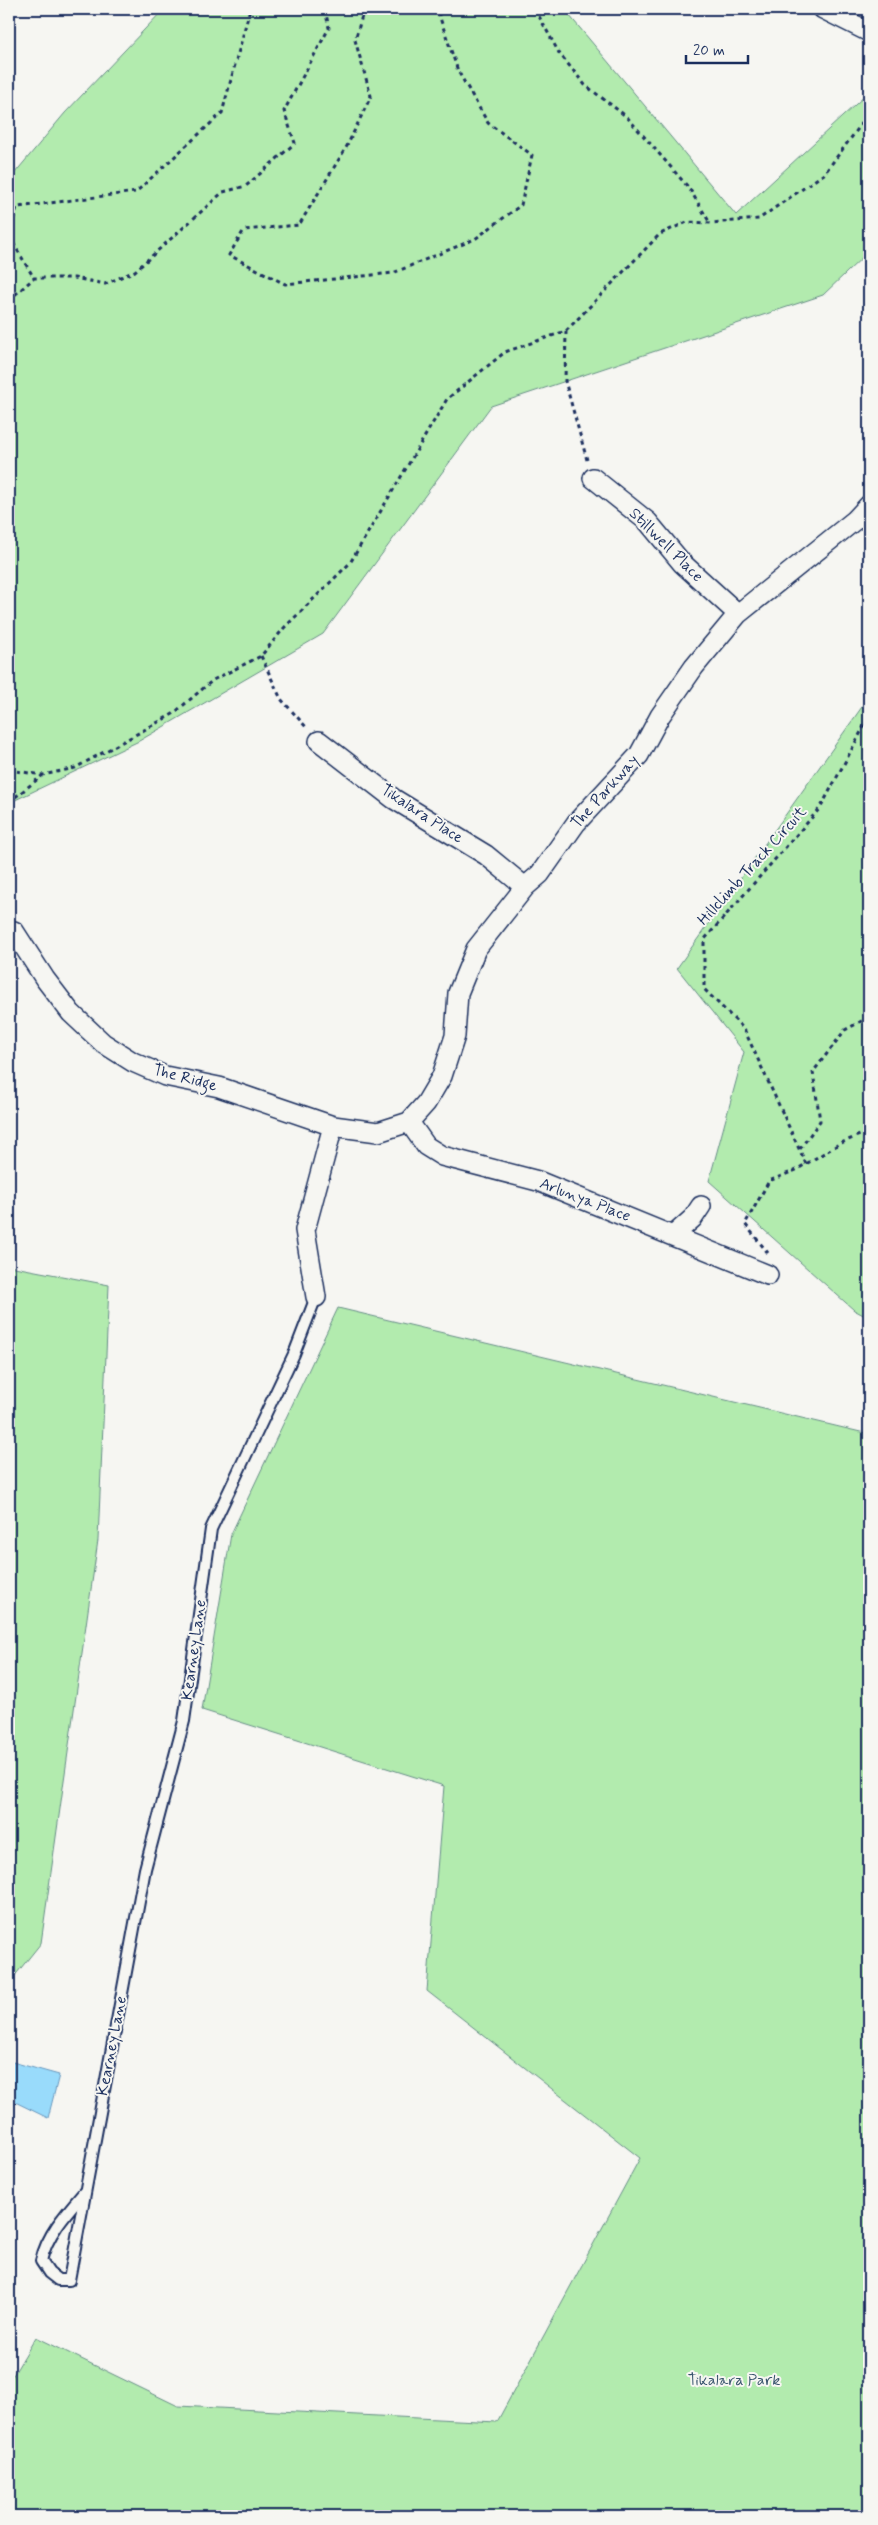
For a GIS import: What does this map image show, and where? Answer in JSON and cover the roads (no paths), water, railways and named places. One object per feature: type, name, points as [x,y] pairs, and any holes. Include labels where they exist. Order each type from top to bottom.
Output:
[{"type":"street","points":[[823,9],[869,32]]},
{"type":"street","name":"Stillwell Place","points":[[593,478],[648,522],[682,564],[738,614]]},
{"type":"street","name":"The Parkway","points":[[409,1122],[426,1103],[442,1076],[455,1036],[458,994],[476,949],[525,887],[540,874],[576,823],[639,755],[660,716],[694,667],[738,614],[855,520],[869,506]]},
{"type":"street","name":"Tikalara Place","points":[[319,741],[394,799],[486,854],[525,887]]},
{"type":"street","name":"The Ridge","points":[[14,931],[45,979],[71,1013],[103,1042],[133,1062],[165,1076],[219,1087],[333,1126],[378,1132],[409,1122]]},
{"type":"street","name":"Arlunya Place","points":[[409,1122],[426,1146],[442,1156],[538,1181],[768,1275]]},
{"type":"street","name":"Kearney Lane","points":[[316,1297],[305,1230],[333,1126]]},
{"type":"street","points":[[674,1235],[693,1218],[701,1206]]},
{"type":"lane","name":"Kearney Lane","points":[[85,2191],[71,2206],[44,2245],[41,2261],[49,2273],[58,2280],[69,2280],[145,1869],[184,1721],[212,1529],[294,1354],[316,1297]]},
{"type":"water","points":[[9,2061],[59,2075],[48,2118],[9,2099]]},
{"type":"park label","name":"Tikalara Park","points":[[734,2380]]}]
